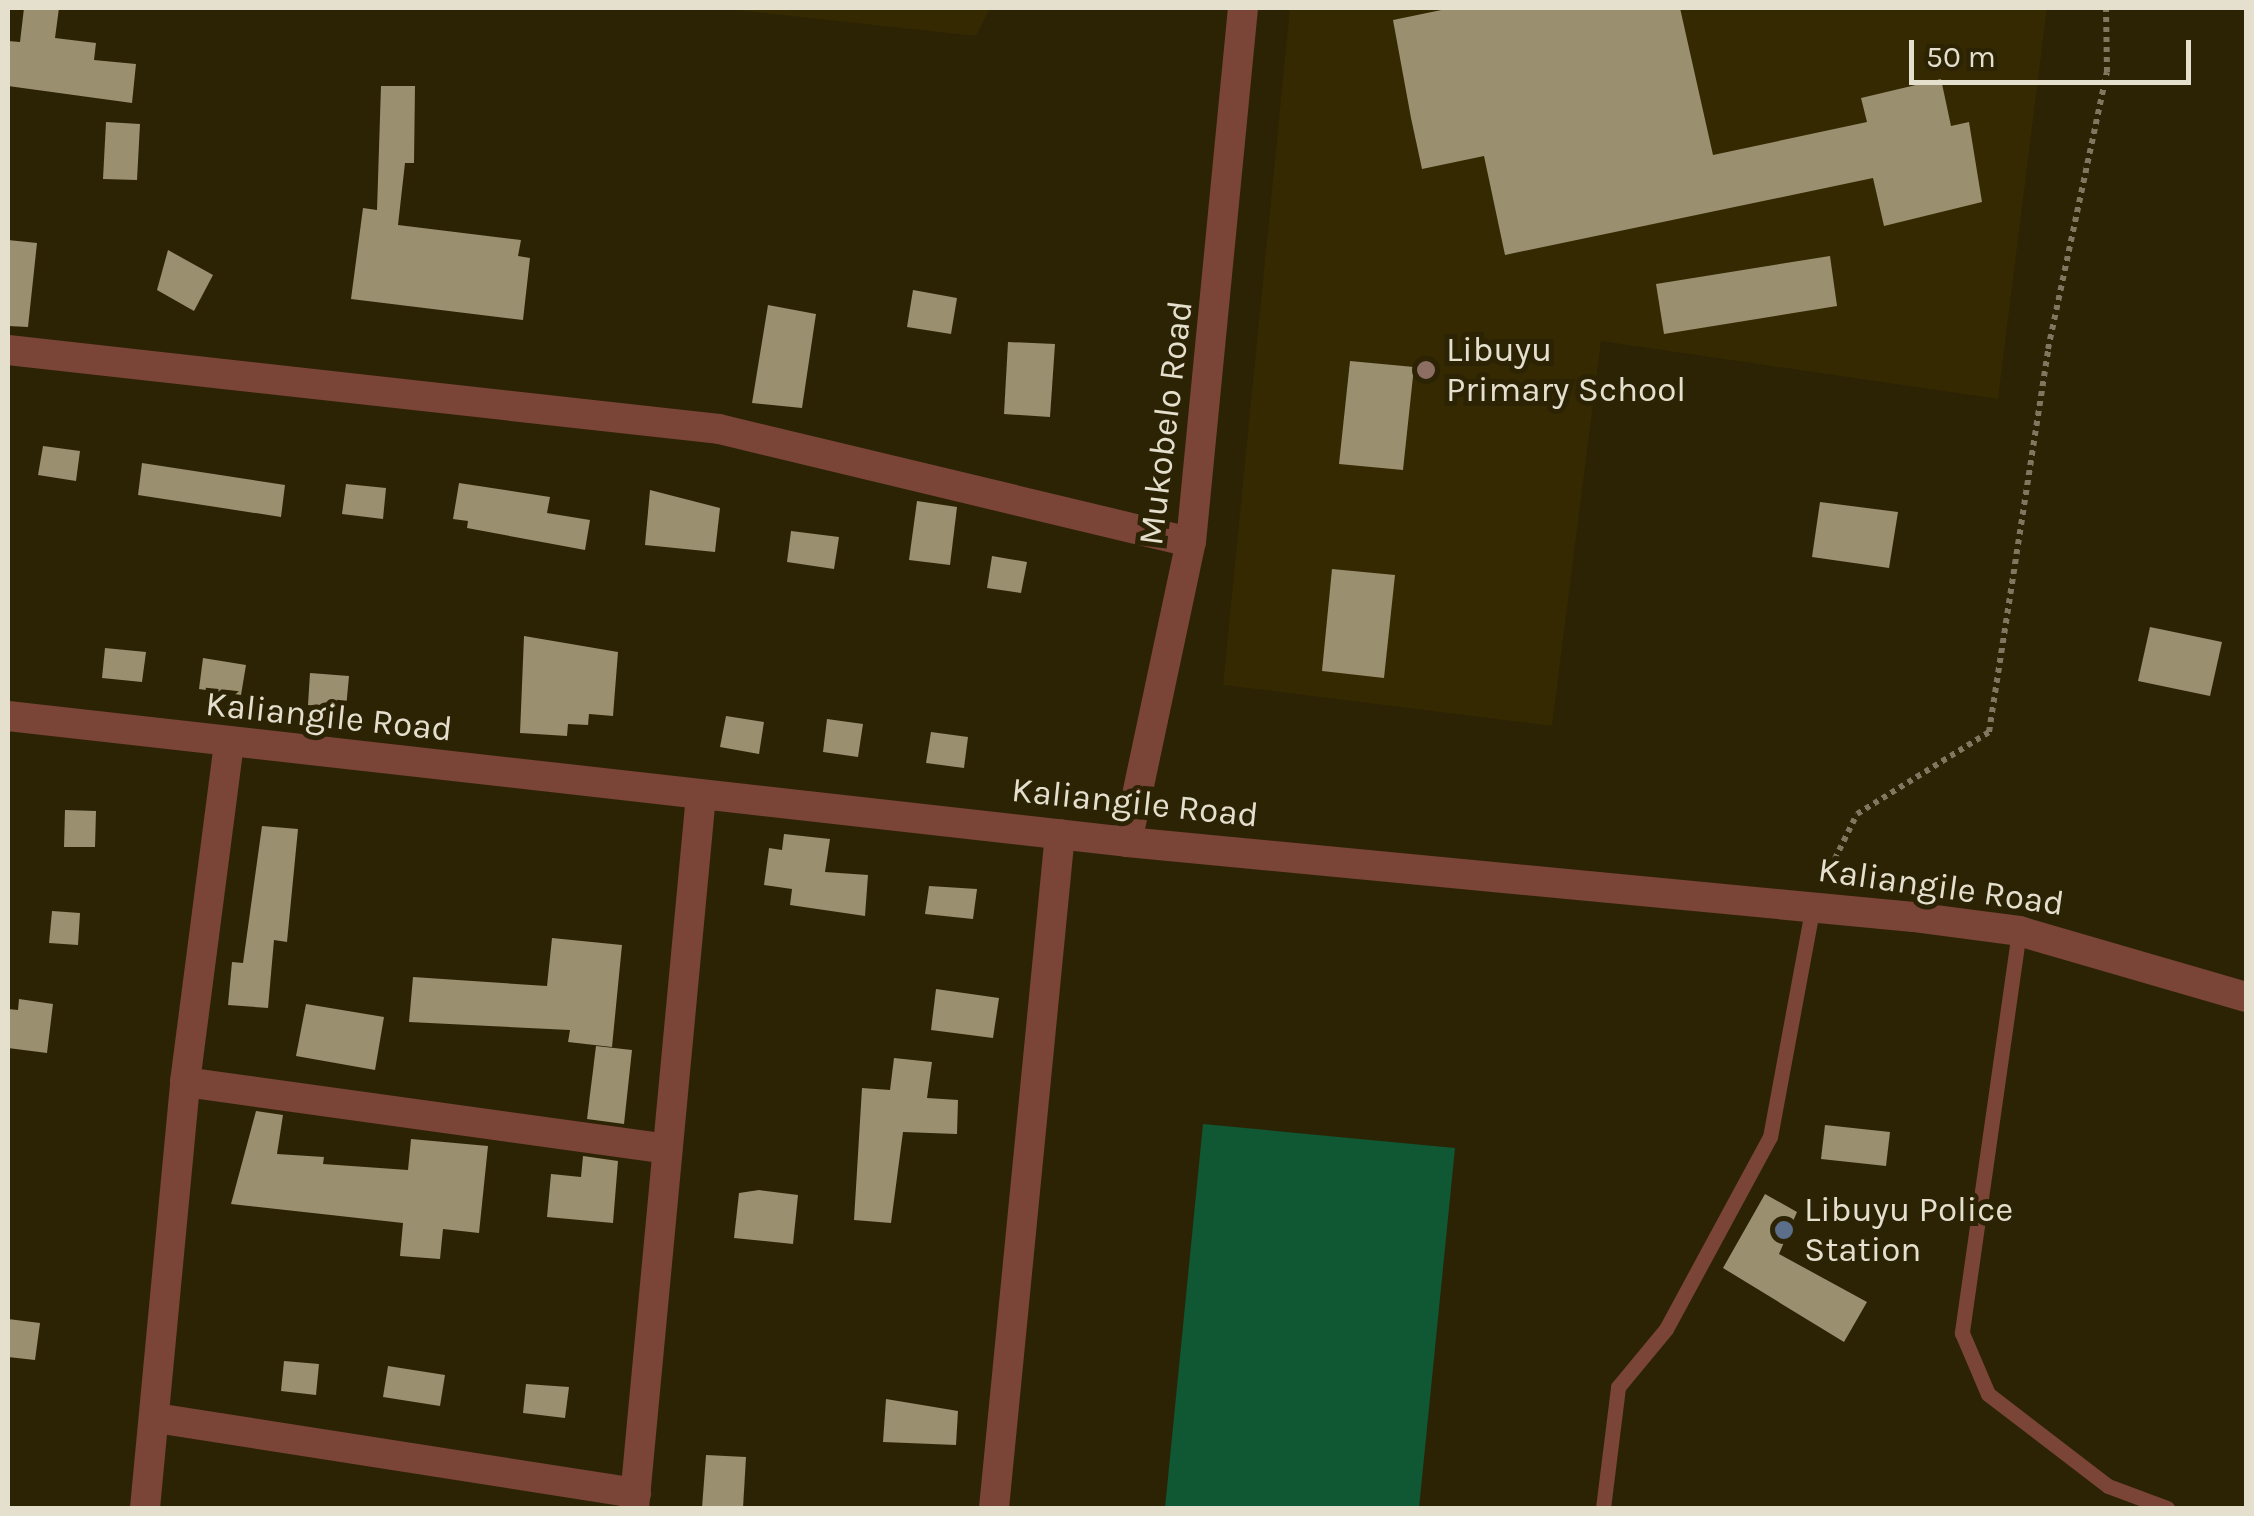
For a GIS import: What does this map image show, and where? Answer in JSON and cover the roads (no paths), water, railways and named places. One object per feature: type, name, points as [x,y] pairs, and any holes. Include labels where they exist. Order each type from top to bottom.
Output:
[{"type":"street","name":"Mukobelo Road","points":[[1127,842],[1191,542],[1243,8]]},
{"type":"street","points":[[8,350],[719,429],[1191,542]]},
{"type":"street","name":"Kaliangile Road","points":[[8,716],[229,745],[1127,842],[1813,905],[2019,931],[2246,997]]},
{"type":"street","points":[[145,1508],[185,1082],[229,745]]},
{"type":"street","points":[[156,1418],[635,1500],[701,794]]},
{"type":"street","points":[[994,1508],[1060,834]]},
{"type":"street","points":[[185,1082],[667,1149]]},
{"type":"lane","points":[[1603,1508],[1618,1387],[1666,1329],[1770,1137],[1813,905]]},
{"type":"lane","points":[[2019,931],[1962,1333],[1988,1394],[2108,1486],[2167,1508]]},
{"type":"place","name":"Libuyu Primary School","points":[[1426,370]]},
{"type":"place","name":"Libuyu Police Station","points":[[1784,1230]]}]
